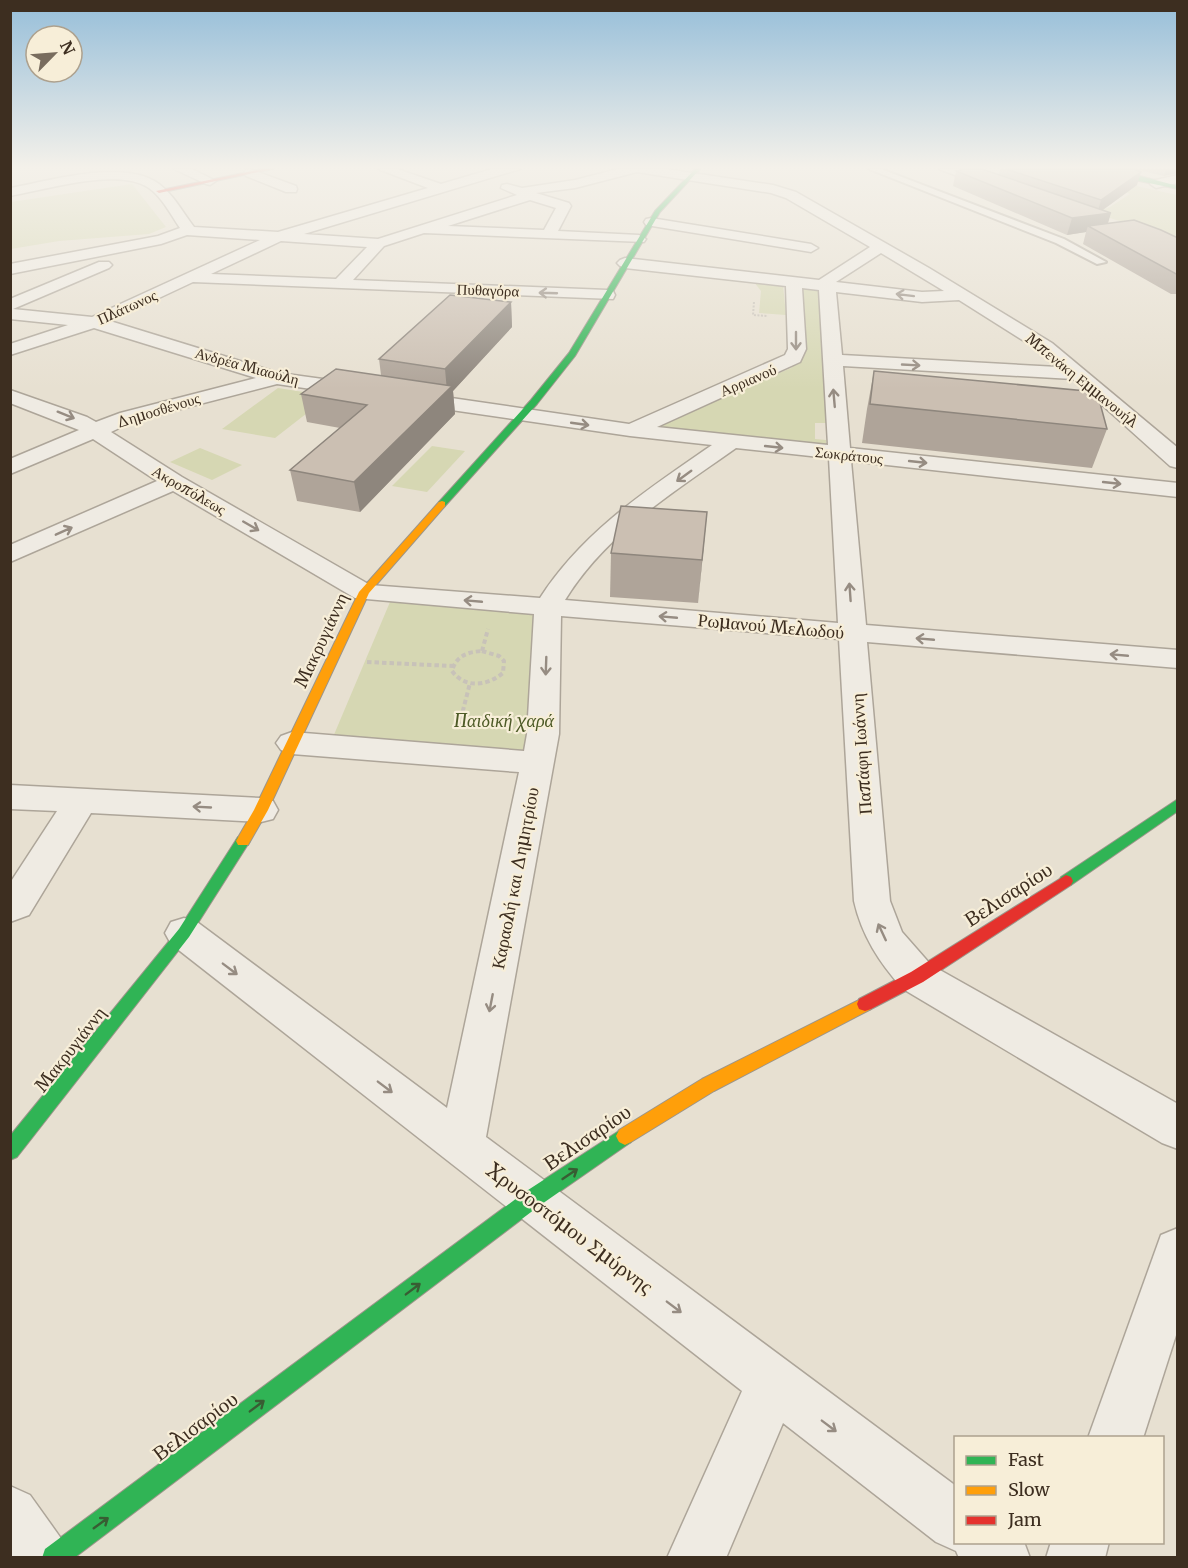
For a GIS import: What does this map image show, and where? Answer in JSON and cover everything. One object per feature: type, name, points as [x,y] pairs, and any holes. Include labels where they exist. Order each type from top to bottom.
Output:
[{"type":"street","points":[[10,305],[112,255],[153,242]]},
{"type":"street","name":"Πλάτωνος","points":[[10,350],[94,322],[267,242]]},
{"type":"street","points":[[365,242],[379,243]]},
{"type":"street","name":"Μακρυγιάννη","points":[[10,1151],[184,933],[224,873],[261,810],[364,592],[522,416],[572,354],[637,242]]},
{"type":"street","points":[[726,275],[772,242]]},
{"type":"street","points":[[773,242],[811,248]]},
{"type":"street","name":"Μπενάκη Εμμανουήλ","points":[[874,242],[1046,347],[1178,461]]},
{"type":"street","points":[[340,284],[379,243]]},
{"type":"street","points":[[828,286],[827,281],[881,246]]},
{"type":"street","points":[[10,269],[112,255]]},
{"type":"street","points":[[625,263],[922,297],[963,295]]},
{"type":"street","name":"Πυθαγόρα","points":[[190,278],[607,295]]},
{"type":"street","name":"Αρριανού","points":[[630,430],[772,370],[793,358],[797,349],[794,283]]},
{"type":"street","name":"Παπάφη Ιωάννη","points":[[828,286],[831,360],[872,901],[878,926],[891,950],[917,977],[1178,1128]]},
{"type":"street","name":"Ανδρέα Μιαούλη","points":[[10,314],[94,322],[277,378],[522,416]]},
{"type":"street","points":[[831,360],[1077,374]]},
{"type":"street","name":"Δημοσθένους","points":[[10,467],[127,417],[277,378]]},
{"type":"street","name":"Ακροπόλεως","points":[[10,396],[80,421],[174,482],[364,592]]},
{"type":"street","name":"Σωκράτους","points":[[522,416],[731,442],[1178,490]]},
{"type":"street","points":[[548,608],[558,589],[605,534],[731,442]]},
{"type":"street","points":[[10,555],[174,482]]},
{"type":"street","name":"Ρωμανού Μελωδού","points":[[364,592],[1178,659]]},
{"type":"street","name":"Καραολή και Δημητρίου","points":[[462,1146],[543,734],[548,608]]},
{"type":"street","points":[[292,744],[538,763]]},
{"type":"street","points":[[10,797],[261,810]]},
{"type":"street","points":[[10,908],[16,905],[81,801]]},
{"type":"street","name":"Βελισαρίου","points":[[54,1557],[532,1199],[632,1132],[708,1085],[917,977],[1042,898],[1178,804]]},
{"type":"street","name":"Χρυσοστόμου Σμύρνης","points":[[184,933],[954,1520]]},
{"type":"street","points":[[1115,1436],[1178,1252]]},
{"type":"street","points":[[696,1557],[773,1383]]},
{"type":"street","points":[[10,1515],[39,1557]]},
{"type":"street","points":[[985,1544],[1001,1557]]},
{"type":"lane","points":[[1062,242],[1101,262]]},
{"type":"path","points":[[482,651],[489,622]]},
{"type":"path","points":[[482,651],[499,656],[504,661],[503,673],[490,682],[470,684],[455,677],[453,666],[457,659],[482,651]]},
{"type":"path","points":[[365,662],[453,666]]},
{"type":"path","points":[[451,756],[470,684]]},
{"type":"green space","points":[[11,242],[52,242],[11,249]]},
{"type":"green space","points":[[754,282],[783,285],[786,315],[759,313],[761,291]]},
{"type":"green space","points":[[800,287],[819,289],[826,423],[815,423],[815,439],[826,440],[826,446],[651,427],[791,368],[805,354]]},
{"type":"green space","points":[[278,388],[329,396],[275,438],[222,429]]},
{"type":"green space","points":[[432,446],[465,451],[427,492],[392,486]]},
{"type":"green space","points":[[200,448],[242,465],[212,480],[170,462]]},
{"type":"green space","name":"Παιδική χαρά","points":[[390,602],[536,614],[527,752],[333,737]]},
{"type":"building","points":[[1118,242],[1178,242],[1178,275]]},
{"type":"building","points":[[450,295],[511,302],[445,369],[379,359]]},
{"type":"building","points":[[336,369],[452,386],[354,482],[290,470],[367,405],[301,394]]},
{"type":"building","points":[[874,371],[1097,392],[1107,429],[870,404]]},
{"type":"building","points":[[621,506],[707,512],[702,560],[611,553]]},
{"type":"traffic: fast","points":[[442,504],[534,402],[572,354],[639,242]]},
{"type":"traffic: fast","points":[[1066,881],[1178,804]]},
{"type":"traffic: fast","points":[[10,1151],[184,933],[243,841]]},
{"type":"traffic: fast","points":[[54,1558],[532,1199],[625,1136]]},
{"type":"traffic: slow","points":[[243,841],[261,810],[364,592],[442,504]]},
{"type":"traffic: slow","points":[[625,1136],[708,1085],[865,1004]]},
{"type":"traffic: jam","points":[[865,1004],[917,977],[1066,881]]}]
